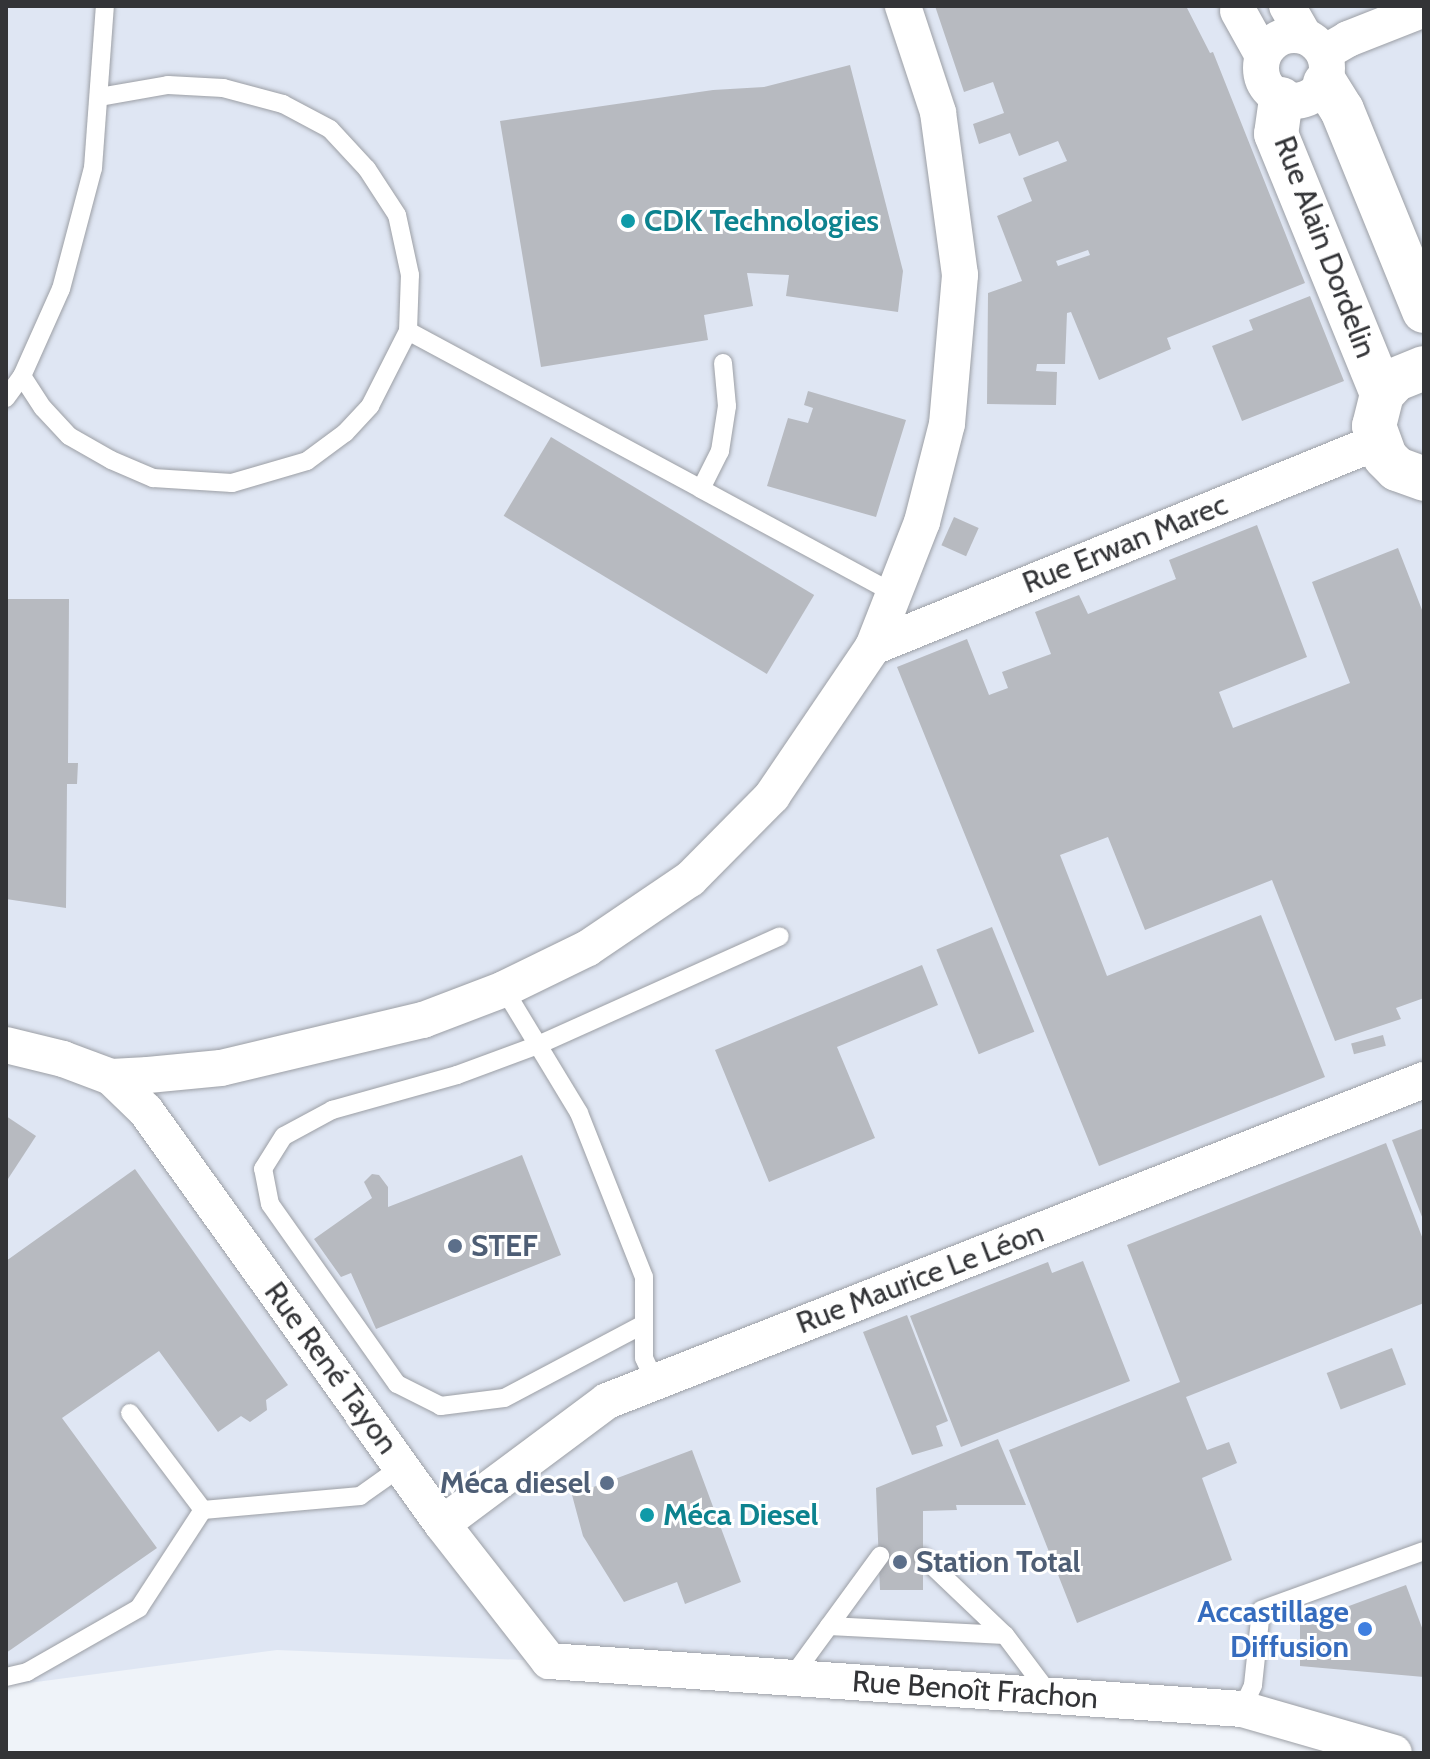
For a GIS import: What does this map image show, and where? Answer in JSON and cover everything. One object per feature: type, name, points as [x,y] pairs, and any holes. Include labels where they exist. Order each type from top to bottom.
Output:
[{"type":"street","points":[[6,1045],[63,1059],[111,1077],[221,1068],[423,1020],[504,989],[588,948],[690,879],[772,796],[873,647],[922,522],[947,424],[960,275],[938,112],[903,6]]},
{"type":"street","name":"Rue Alain Dordelin","points":[[1245,8],[1263,56],[1261,76],[1265,86],[1281,99],[1301,102],[1311,98],[1310,44]]},
{"type":"street","points":[[1263,56],[1275,41],[1310,44],[1348,39],[1424,9]]},
{"type":"street","points":[[1310,44],[1342,110],[1424,311]]},
{"type":"street","name":"Rue Alain Dordelin","points":[[1281,99],[1276,134],[1382,394]]},
{"type":"street","name":"Rue Alain Dordelin","points":[[1377,442],[1374,426],[1382,394],[1395,380],[1411,370],[1424,368]]},
{"type":"street","points":[[1377,442],[1391,463],[1420,487]]},
{"type":"street","name":"Rue Erwan Marec","points":[[873,647],[1377,442]]},
{"type":"street","name":"Rue René Tayon","points":[[111,1077],[146,1111],[442,1524],[549,1661]]},
{"type":"street","name":"Rue Maurice Le Léon","points":[[442,1524],[607,1401],[1424,1080]]},
{"type":"street","name":"Rue Benoît Frachon","points":[[549,1661],[1242,1709],[1394,1753]]},
{"type":"lane","points":[[6,398],[22,376],[61,289],[93,168],[105,6]]},
{"type":"lane","points":[[22,376],[43,408],[69,436],[111,460],[153,478],[232,483],[307,461],[345,433],[370,406],[408,331],[410,275],[397,215],[367,169],[330,129],[283,104],[223,88],[168,85],[100,97]]},
{"type":"lane","points":[[408,331],[895,594]]},
{"type":"lane","points":[[701,489],[720,451],[727,406],[723,363]]},
{"type":"lane","points":[[644,1324],[504,1398],[441,1406],[397,1384],[270,1204],[263,1169],[284,1136],[332,1110],[457,1075],[538,1045],[780,936]]},
{"type":"lane","points":[[504,989],[579,1113],[644,1277],[644,1358],[655,1382]]},
{"type":"lane","points":[[130,1413],[203,1510]]},
{"type":"lane","points":[[203,1510],[360,1496],[401,1467]]},
{"type":"lane","points":[[6,1677],[27,1672],[139,1608],[203,1510]]},
{"type":"lane","points":[[1242,1709],[1253,1685],[1261,1610],[1424,1551]]},
{"type":"lane","points":[[791,1678],[880,1556]]},
{"type":"lane","points":[[923,1557],[1005,1635],[1050,1695]]},
{"type":"lane","points":[[829,1626],[1005,1635]]},
{"type":"shaded area","points":[[6,6],[1424,6],[1424,1753],[1394,1753],[1242,1709],[549,1661],[277,1650],[6,1686]]},
{"type":"building","points":[[935,6],[1186,6],[1210,53],[1213,52],[1305,283],[1167,338],[1171,349],[1099,380],[1071,312],[1067,313],[1065,364],[1037,364],[1036,371],[1057,372],[1056,405],[987,404],[988,293],[1022,281],[997,216],[1032,201],[1023,178],[1067,161],[1058,141],[1019,156],[1010,133],[979,144],[973,124],[1004,113],[993,82],[964,92]],"holes":[[[1088,250],[1090,255],[1058,266],[1056,261]]]},
{"type":"building","name":"CDK Technologies","points":[[850,65],[903,271],[898,312],[786,296],[789,275],[747,273],[753,306],[704,315],[708,340],[541,367],[500,121],[713,90],[764,87]]},
{"type":"building","points":[[1310,296],[1344,381],[1242,421],[1212,346],[1253,330],[1249,320]]},
{"type":"building","points":[[808,391],[906,420],[876,517],[767,486],[788,418],[808,423],[813,408],[804,405]]},
{"type":"building","points":[[551,437],[814,595],[767,674],[504,516]]},
{"type":"building","points":[[954,517],[979,528],[966,556],[941,545]]},
{"type":"building","points":[[1257,525],[1307,657],[1219,692],[1233,728],[1350,683],[1312,582],[1398,548],[1424,615],[1424,998],[1396,1008],[1401,1019],[1335,1041],[1272,880],[1145,930],[1108,837],[1060,855],[1107,976],[1261,915],[1325,1077],[1099,1166],[897,667],[967,639],[989,695],[1008,688],[1002,672],[1051,654],[1035,612],[1079,595],[1088,614],[1176,579],[1169,560]]},
{"type":"building","points":[[6,599],[69,599],[68,763],[78,763],[77,784],[67,784],[66,908],[6,899]]},
{"type":"building","points":[[992,927],[1034,1032],[979,1054],[936,949]]},
{"type":"building","points":[[922,965],[938,1005],[837,1047],[875,1138],[769,1182],[715,1050]]},
{"type":"building","points":[[1383,1035],[1386,1046],[1354,1054],[1351,1044]]},
{"type":"building","points":[[6,1116],[36,1136],[6,1182]]},
{"type":"building","points":[[1424,1128],[1424,1222],[1392,1140]]},
{"type":"building","points":[[1386,1143],[1424,1242],[1424,1303],[1186,1397],[1207,1450],[1229,1442],[1237,1463],[1202,1478],[1232,1560],[1077,1623],[1009,1450],[1180,1382],[1127,1245]]},
{"type":"building","points":[[522,1155],[561,1255],[376,1329],[351,1273],[341,1277],[314,1239],[372,1198],[364,1182],[372,1174],[379,1175],[388,1187],[388,1207]]},
{"type":"building","points":[[135,1169],[288,1385],[266,1400],[267,1410],[250,1422],[241,1416],[218,1432],[159,1351],[62,1418],[157,1548],[6,1653],[6,1261]]},
{"type":"building","points":[[1083,1261],[1130,1381],[961,1447],[910,1316],[1048,1262],[1052,1273]]},
{"type":"building","points":[[907,1315],[948,1421],[936,1426],[943,1446],[912,1455],[863,1332]]},
{"type":"building","points":[[1392,1348],[1406,1384],[1341,1409],[1327,1373]]},
{"type":"building","points":[[998,1439],[1026,1505],[956,1505],[957,1510],[923,1511],[923,1590],[880,1590],[876,1488]]},
{"type":"building","name":"Méca Diesel","points":[[692,1450],[741,1582],[685,1604],[677,1582],[624,1602],[583,1536],[572,1495]]},
{"type":"building","name":"Accastillage Diffusion","points":[[1406,1585],[1424,1633],[1424,1677],[1300,1666],[1300,1624]]},
{"type":"place","name":"CDK Technologies","points":[[628,221]]},
{"type":"place","name":"STEF","points":[[455,1246]]},
{"type":"place","name":"Méca diesel","points":[[607,1483]]},
{"type":"place","name":"Méca Diesel","points":[[647,1515]]},
{"type":"place","name":"Station Total","points":[[900,1562]]},
{"type":"place","name":"Accastillage Diffusion","points":[[1365,1629]]}]
